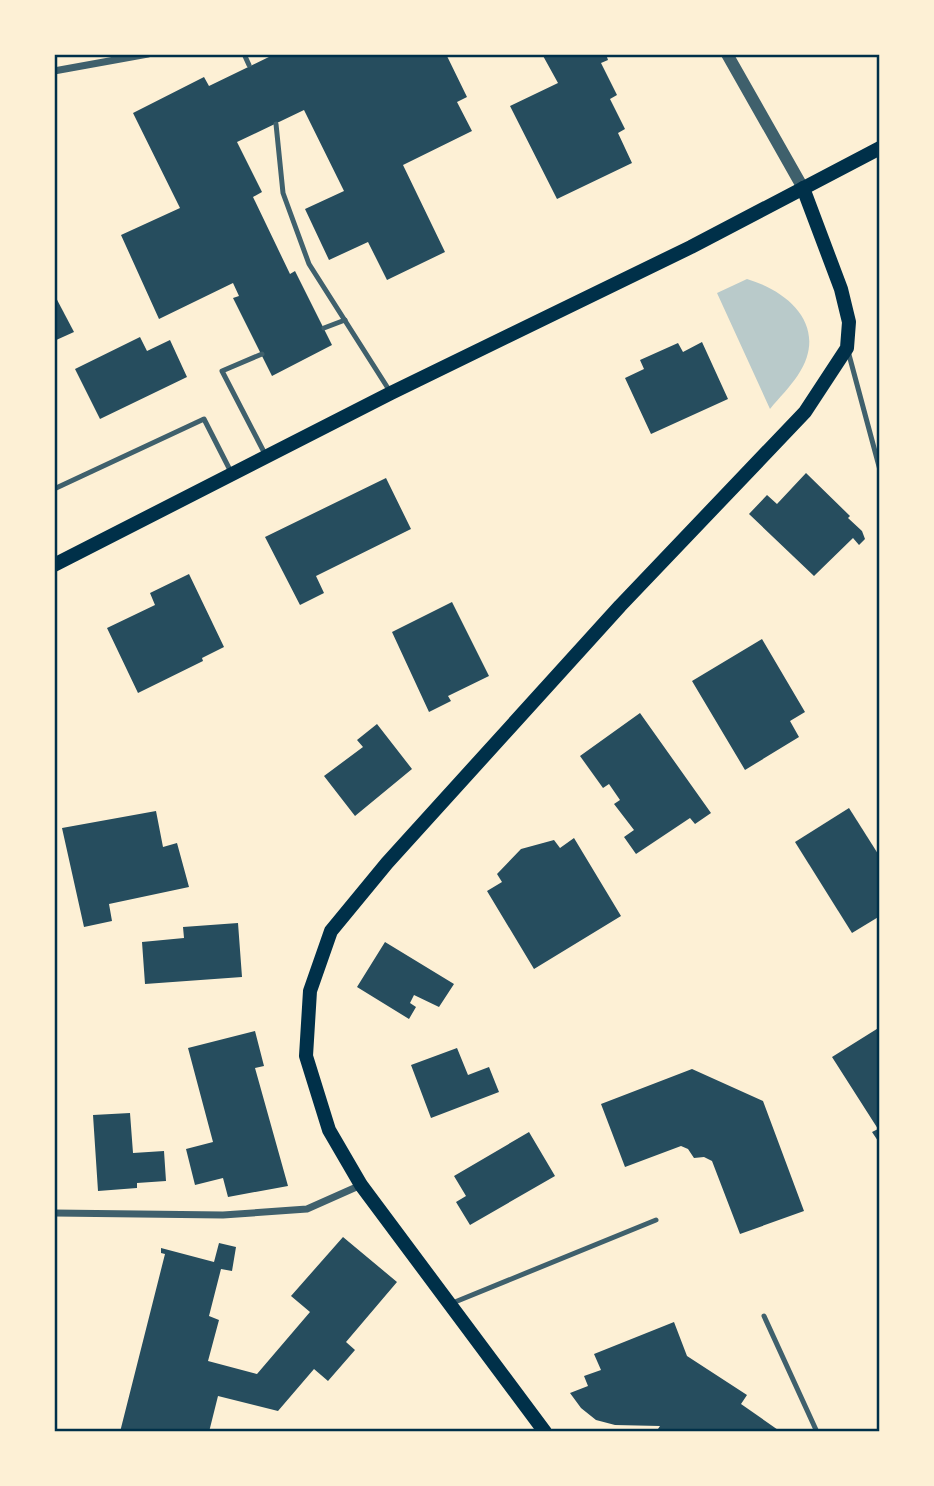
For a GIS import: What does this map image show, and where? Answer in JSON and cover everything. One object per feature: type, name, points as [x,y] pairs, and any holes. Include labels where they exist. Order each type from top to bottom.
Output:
[{"type":"main road","points":[[54,565],[391,393],[691,247],[880,148]]},
{"type":"main road","points":[[545,1432],[361,1185],[329,1130],[306,1056],[310,991],[331,931],[387,863],[620,606],[805,412],[847,348],[849,322],[841,289],[803,188]]},
{"type":"street","points":[[54,71],[148,54]]},
{"type":"street","points":[[727,54],[803,188]]},
{"type":"street","points":[[54,1213],[223,1215],[307,1209],[361,1185]]},
{"type":"lane","points":[[244,54],[249,65]]},
{"type":"lane","points":[[276,124],[283,193],[309,264],[391,393]]},
{"type":"lane","points":[[324,328],[345,320]]},
{"type":"lane","points":[[847,348],[880,470]]},
{"type":"lane","points":[[262,355],[222,371],[266,457]]},
{"type":"lane","points":[[54,489],[204,419],[232,474]]},
{"type":"lane","points":[[450,1304],[656,1220]]},
{"type":"lane","points":[[764,1316],[817,1432]]},
{"type":"shaded area","points":[[747,279],[778,293],[791,303],[801,314],[807,327],[807,358],[798,375],[770,409],[717,293]]},
{"type":"building","points":[[275,54],[446,54],[467,97],[457,102],[472,131],[403,165],[445,252],[387,280],[368,242],[329,260],[305,209],[344,191],[304,110],[237,142],[262,192],[253,197],[290,274],[295,271],[332,345],[272,376],[233,298],[239,296],[233,283],[159,319],[121,235],[180,208],[133,113],[204,77],[209,86]]},
{"type":"building","points":[[542,54],[606,54],[608,60],[601,63],[617,95],[610,99],[625,129],[618,133],[632,163],[557,199],[510,106],[558,83]]},
{"type":"building","points":[[54,294],[74,332],[54,341]]},
{"type":"building","points":[[140,337],[147,351],[170,340],[187,377],[100,419],[75,369]]},
{"type":"building","points":[[702,342],[728,399],[651,434],[625,378],[644,369],[640,360],[678,343],[683,352]]},
{"type":"building","points":[[806,473],[850,516],[848,518],[862,531],[865,539],[859,545],[853,538],[814,576],[749,514],[767,495],[777,504]]},
{"type":"building","points":[[386,478],[411,529],[316,576],[324,593],[300,605],[265,537]]},
{"type":"building","points":[[189,574],[224,647],[202,658],[203,661],[138,693],[107,628],[155,605],[150,593]]},
{"type":"building","points":[[452,602],[489,676],[448,696],[451,701],[429,712],[392,632]]},
{"type":"building","points":[[762,639],[805,712],[790,721],[799,737],[745,770],[692,681]]},
{"type":"building","points":[[640,713],[711,813],[695,824],[690,818],[636,854],[624,837],[634,830],[614,804],[620,800],[609,784],[603,788],[580,756]]},
{"type":"building","points":[[377,724],[412,769],[355,816],[324,776],[363,747],[357,740]]},
{"type":"building","points":[[849,808],[880,857],[880,916],[852,933],[795,842]]},
{"type":"building","points":[[156,811],[163,847],[177,843],[189,887],[109,904],[112,921],[84,927],[62,828]]},
{"type":"building","points":[[574,838],[621,916],[534,969],[487,891],[502,882],[497,874],[521,849],[554,840],[560,848]]},
{"type":"building","points":[[238,923],[242,977],[145,984],[142,942],[184,938],[183,927]]},
{"type":"building","points":[[385,942],[454,984],[439,1007],[414,995],[410,1003],[416,1007],[409,1019],[357,987]]},
{"type":"building","points":[[880,1027],[880,1144],[872,1132],[878,1129],[832,1057]]},
{"type":"building","points":[[255,1031],[264,1066],[255,1068],[288,1186],[228,1197],[223,1178],[195,1185],[186,1149],[213,1142],[188,1048]]},
{"type":"building","points":[[457,1048],[468,1075],[489,1067],[499,1092],[431,1118],[411,1065]]},
{"type":"building","points":[[692,1069],[763,1101],[804,1211],[740,1234],[712,1161],[704,1157],[694,1158],[688,1149],[681,1146],[625,1167],[601,1104]]},
{"type":"building","points":[[130,1113],[133,1153],[164,1151],[166,1181],[137,1183],[137,1188],[98,1191],[93,1115]]},
{"type":"building","points":[[529,1132],[555,1176],[470,1225],[456,1202],[466,1196],[454,1176]]},
{"type":"building","points":[[343,1237],[397,1282],[346,1342],[355,1350],[328,1381],[314,1369],[278,1411],[218,1396],[209,1432],[120,1432],[165,1254],[161,1253],[161,1248],[214,1262],[219,1243],[236,1247],[232,1271],[221,1269],[209,1316],[219,1320],[208,1361],[257,1374],[310,1312],[291,1296]]},
{"type":"building","points":[[674,1322],[687,1356],[747,1395],[741,1404],[781,1432],[656,1432],[660,1426],[615,1425],[596,1420],[581,1408],[570,1393],[588,1386],[584,1376],[601,1370],[594,1354]]}]
